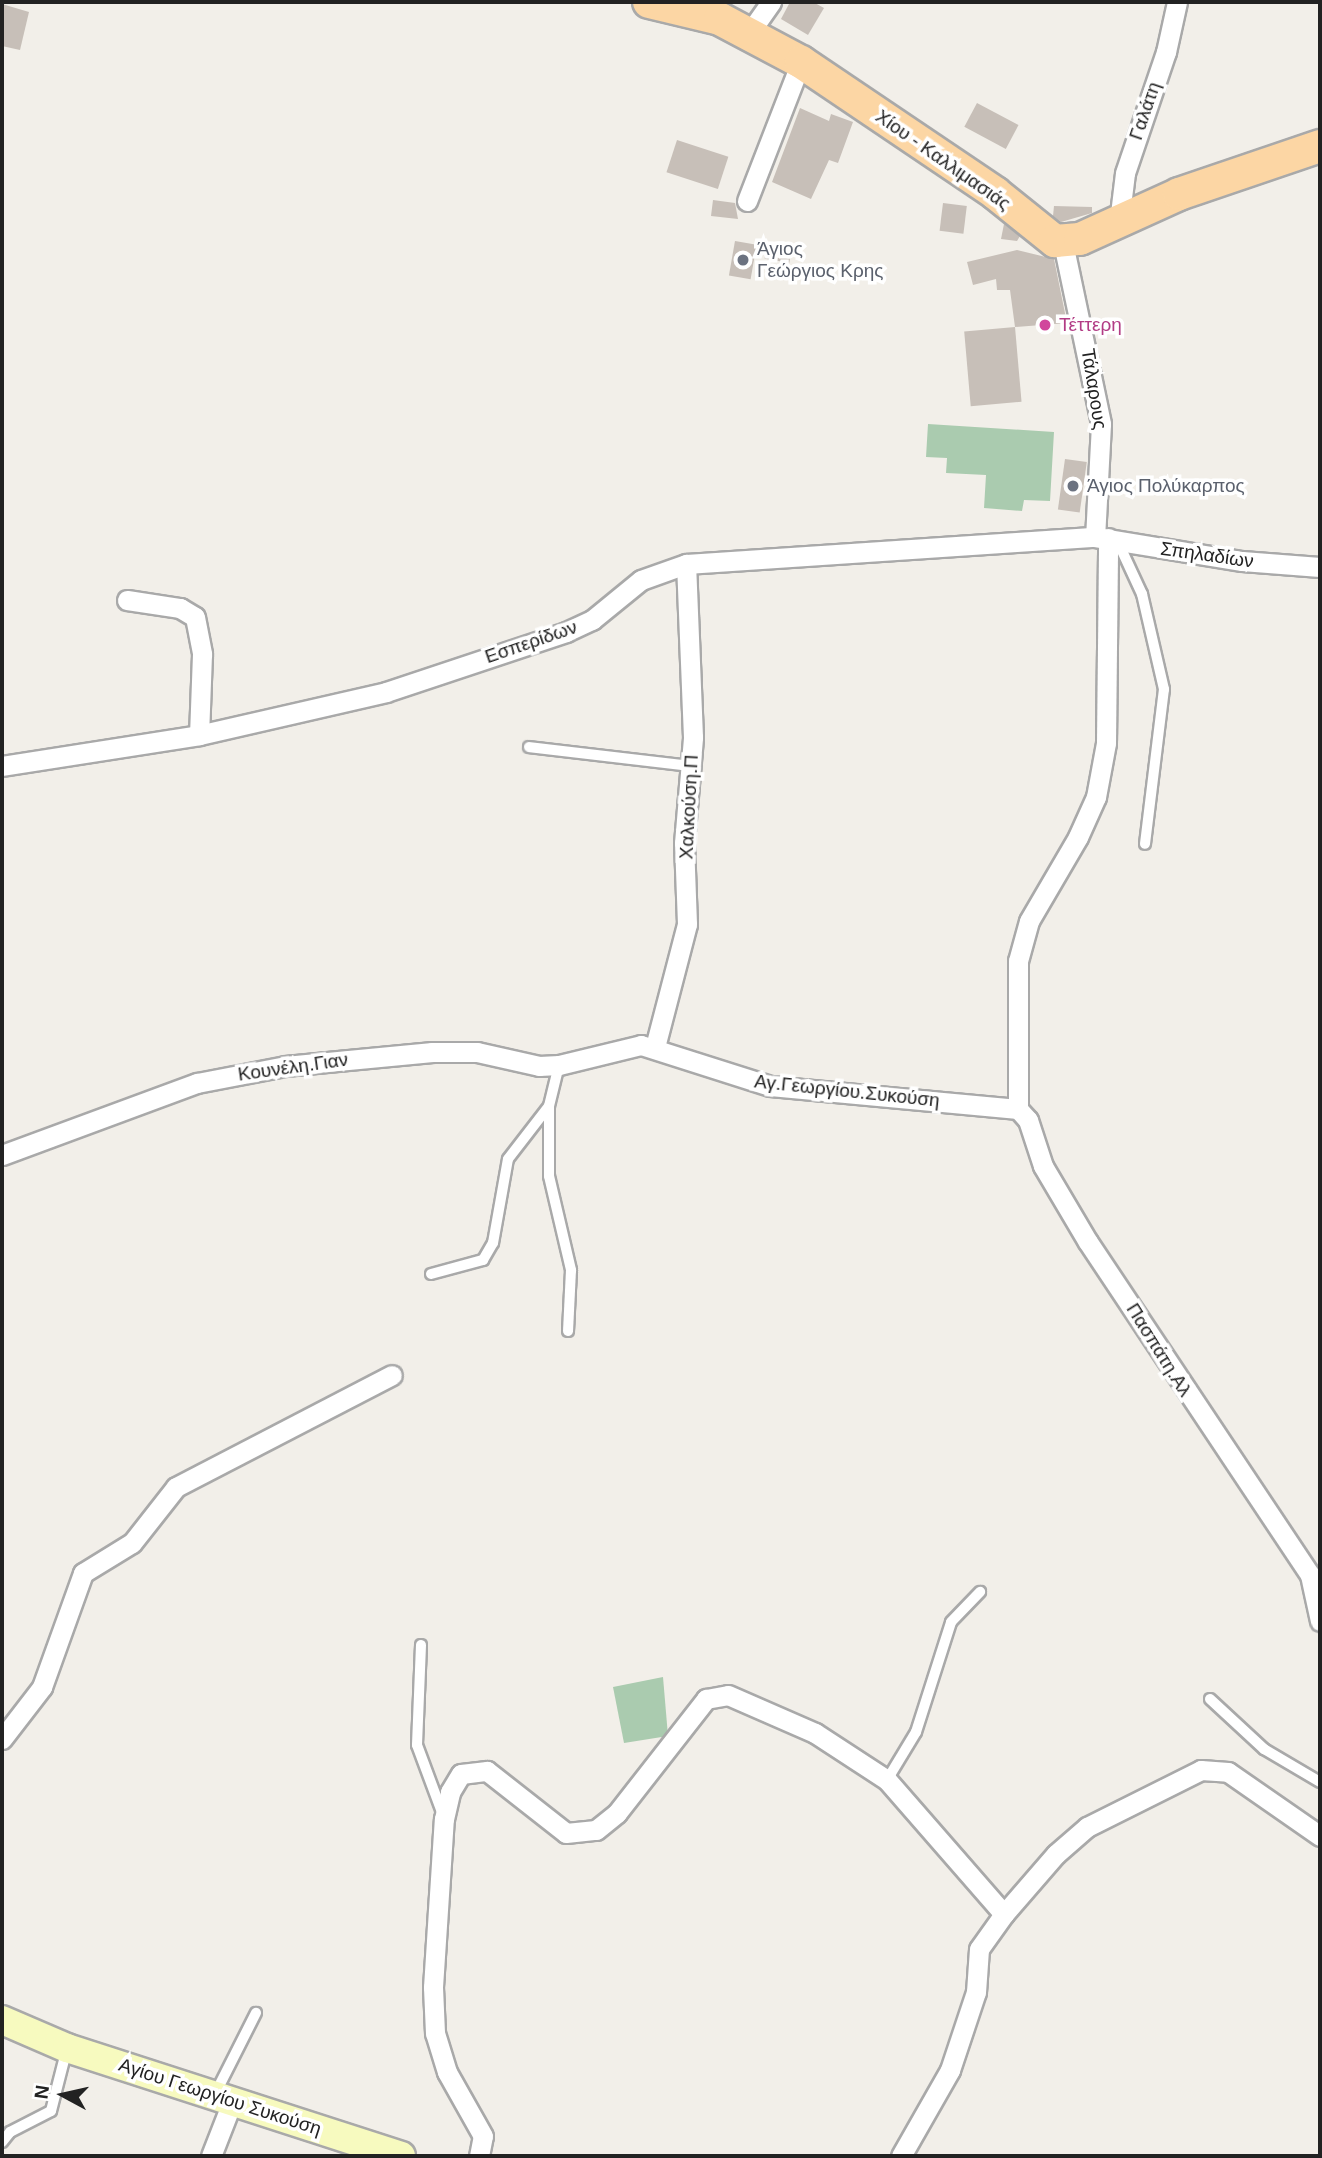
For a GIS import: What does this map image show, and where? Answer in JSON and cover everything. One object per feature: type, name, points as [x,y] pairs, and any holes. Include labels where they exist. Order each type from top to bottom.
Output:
[{"type":"main road","name":"Χίου - Καλλιμασιάς","points":[[649,2],[690,10],[750,32],[801,62],[995,193],[1048,238],[1063,243]]},
{"type":"main road","points":[[1063,243],[1119,222],[1179,194],[1320,146]]},
{"type":"main road","name":"Αγίου Γεωργίου Συκούση","points":[[2,2020],[67,2048],[401,2156]]},
{"type":"street","points":[[750,32],[771,2]]},
{"type":"street","name":"Γαλάτη","points":[[1119,222],[1125,173],[1166,52],[1177,2]]},
{"type":"street","points":[[747,201],[801,62]]},
{"type":"street","name":"Τάλαρους","points":[[1018,1109],[1018,961],[1029,921],[1078,837],[1096,797],[1106,743],[1107,538],[1101,424],[1063,243]]},
{"type":"street","name":"Εσπερίδων","points":[[2,766],[200,735],[350,702],[566,632],[592,620],[641,580],[686,564],[1034,537],[1107,538]]},
{"type":"street","name":"Σπηλαδίων","points":[[1107,538],[1242,561],[1320,567]]},
{"type":"street","name":"Χαλκούση.Π","points":[[655,1047],[687,924],[684,843],[690,766],[686,564]]},
{"type":"street","points":[[127,600],[180,608],[195,617],[202,654],[200,735]]},
{"type":"street","name":"Αγ.Γεωργίου.Συκούση","points":[[594,1056],[641,1045],[655,1047],[771,1086],[1018,1109]]},
{"type":"street","name":"Κουνέλη.Γιαν","points":[[2,1155],[197,1083],[285,1066],[457,1051],[559,1065],[594,1056]]},
{"type":"street","name":"Πασπάτη.Αλ","points":[[1018,1109],[1028,1120],[1044,1166],[1088,1242],[1310,1575],[1320,1621]]},
{"type":"street","points":[[2,1739],[42,1687],[83,1573],[132,1543],[176,1487],[392,1375]]},
{"type":"street","points":[[479,2156],[483,2136],[447,2072],[435,2034],[436,1886],[450,1792],[461,1774],[487,1771],[519,1793],[553,1826],[566,1833],[596,1830],[617,1813],[648,1768],[713,1694],[751,1703],[815,1733],[887,1780],[1004,1914]]},
{"type":"street","points":[[901,2156],[950,2070],[976,1992],[979,1949],[1004,1914],[1056,1854],[1087,1827],[1201,1770],[1228,1772],[1320,1836]]},
{"type":"street","points":[[211,2156],[223,2098]]},
{"type":"lane","points":[[1107,538],[1142,594],[1164,689],[1146,844]]},
{"type":"lane","points":[[529,747],[690,766]]},
{"type":"lane","points":[[559,1065],[549,1106],[549,1176],[571,1270],[568,1331]]},
{"type":"lane","points":[[431,1274],[483,1260],[493,1243],[508,1159],[549,1106]]},
{"type":"lane","points":[[887,1780],[916,1732],[951,1622],[980,1592]]},
{"type":"lane","points":[[421,1645],[417,1745],[444,1819]]},
{"type":"lane","points":[[1210,1699],[1264,1748],[1320,1782]]},
{"type":"lane","points":[[223,2098],[256,2013]]},
{"type":"lane","points":[[2,2142],[10,2132],[45,2117],[56,2104],[67,2048]]},
{"type":"green space","points":[[928,424],[1054,432],[1050,501],[1024,500],[1022,511],[984,508],[986,475],[946,473],[947,458],[926,457]]},
{"type":"green space","points":[[663,1677],[668,1736],[624,1743],[613,1687]]},
{"type":"building","points":[[790,2],[813,2],[824,8],[808,35],[781,19]]},
{"type":"building","points":[[2,4],[29,12],[20,50],[2,46]]},
{"type":"building","points":[[977,103],[1018,125],[1006,149],[964,127]]},
{"type":"building","points":[[800,108],[829,121],[831,114],[853,122],[838,163],[829,160],[811,199],[772,182]]},
{"type":"building","points":[[677,140],[728,157],[718,189],[666,172]]},
{"type":"building","points":[[713,200],[735,203],[738,219],[711,216]]},
{"type":"building","points":[[943,203],[967,206],[963,234],[940,231]]},
{"type":"building","points":[[1054,206],[1092,207],[1092,213],[1061,222],[1053,216]]},
{"type":"building","points":[[1004,224],[1020,236],[1017,241],[1001,239]]},
{"type":"building","name":"Άγιος Γεώργιος Κρης","points":[[735,241],[757,245],[751,279],[729,275]]},
{"type":"building","points":[[767,244],[792,248],[789,263],[765,259]]},
{"type":"building","points":[[1017,250],[1054,259],[1067,323],[1015,327],[1010,290],[997,290],[996,279],[973,285],[967,262]]},
{"type":"building","points":[[1015,327],[1022,402],[971,406],[964,331]]},
{"type":"building","name":"Άγιος Πολύκαρπος","points":[[1065,459],[1087,462],[1080,513],[1058,510]]},
{"type":"place","name":"Άγιος Γεώργιος Κρης","points":[[743,260]]},
{"type":"place","name":"Τέττερη","points":[[1045,325]]},
{"type":"place","name":"Άγιος Πολύκαρπος","points":[[1073,486]]}]
